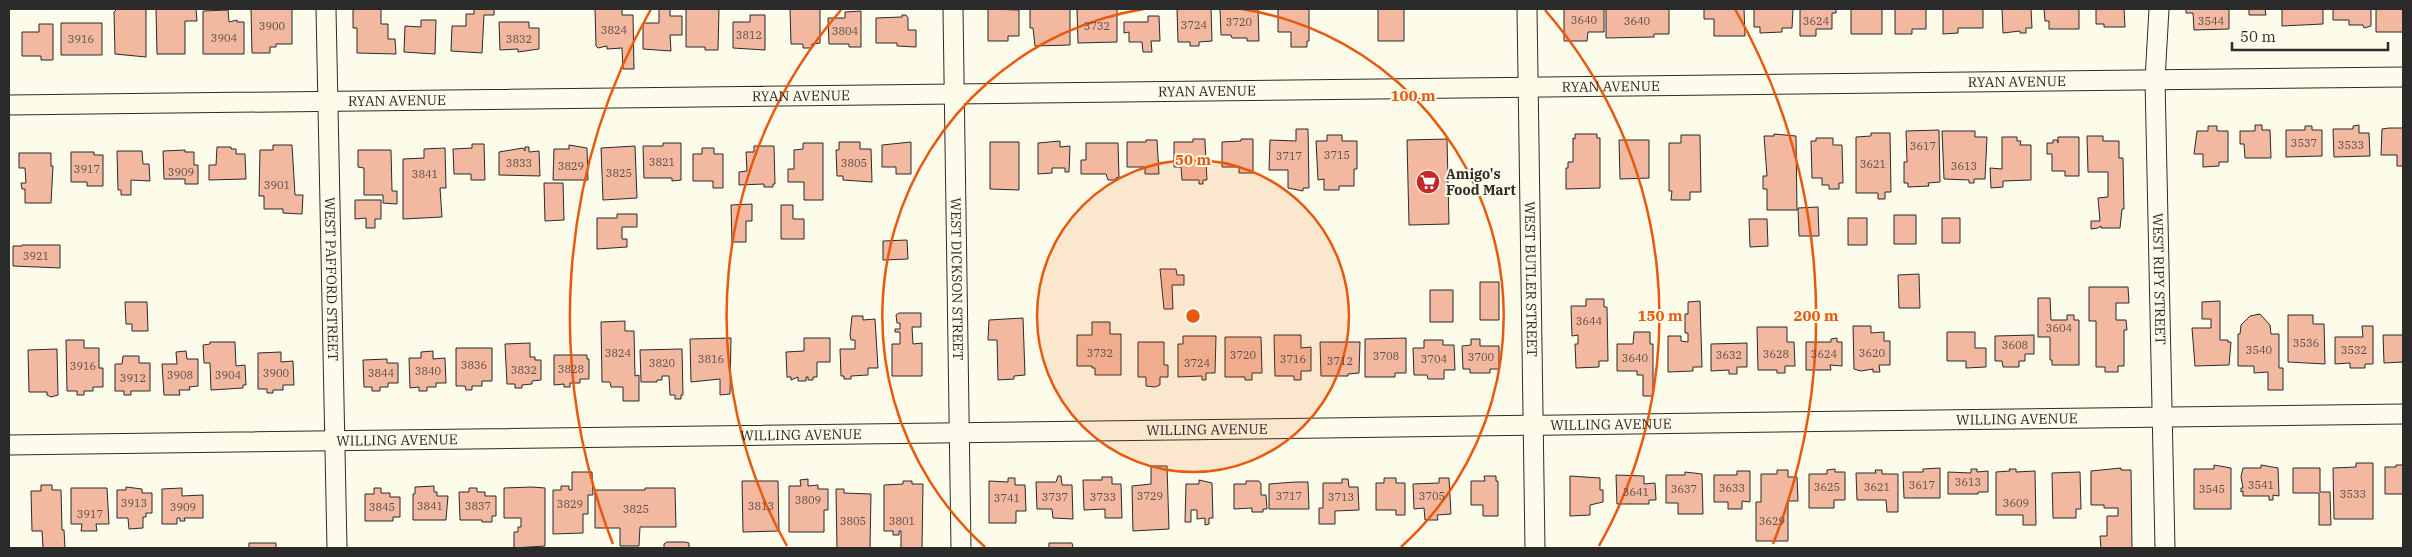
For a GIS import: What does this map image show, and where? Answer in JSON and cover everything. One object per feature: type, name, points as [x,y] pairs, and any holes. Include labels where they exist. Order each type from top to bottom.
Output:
[{"type":"street","name":"WEST PAFFORD STREET","points":[[326,9],[337,548]]},
{"type":"street","name":"WEST DICKSON STREET","points":[[953,9],[961,548]]},
{"type":"street","name":"WEST BUTLER STREET","points":[[1527,9],[1535,548]]},
{"type":"street","name":"WEST RIPY STREET","points":[[2159,9],[2155,80],[2165,548]]},
{"type":"street","name":"RYAN AVENUE","points":[[9,105],[2403,77]]},
{"type":"street","name":"WILLING AVENUE","points":[[9,445],[2403,414]]},
{"type":"building","points":[[117,9],[146,9],[146,57],[115,54],[114,12]]},
{"type":"building","points":[[156,9],[196,9],[197,21],[185,21],[185,54],[157,54]]},
{"type":"building","points":[[251,9],[292,9],[292,44],[276,44],[276,47],[270,47],[270,53],[252,53]]},
{"type":"building","points":[[353,9],[381,9],[381,24],[388,24],[388,39],[395,39],[396,54],[357,53],[357,28],[353,28]]},
{"type":"building","points":[[474,9],[494,9],[494,15],[484,15],[482,53],[451,51],[452,26],[466,26],[466,14],[474,14]]},
{"type":"building","points":[[595,9],[622,9],[622,15],[633,15],[634,69],[623,69],[622,48],[607,49],[607,46],[598,48],[596,46]]},
{"type":"building","points":[[659,9],[670,9],[670,16],[682,16],[682,35],[670,35],[671,51],[643,49],[643,23],[659,23]]},
{"type":"building","points":[[686,9],[719,9],[718,50],[705,50],[705,47],[686,47]]},
{"type":"building","points":[[790,9],[820,9],[820,43],[812,44],[812,48],[803,48],[803,44],[791,44]]},
{"type":"building","points":[[988,9],[1019,10],[1019,36],[1008,36],[1008,41],[988,41]]},
{"type":"building","points":[[1030,9],[1070,9],[1070,45],[1035,46],[1033,28],[1030,28]]},
{"type":"building","points":[[1077,9],[1117,9],[1117,42],[1078,43]]},
{"type":"building","points":[[1177,9],[1211,9],[1212,41],[1199,42],[1199,46],[1190,46],[1190,42],[1178,42]]},
{"type":"building","points":[[1220,9],[1258,9],[1259,41],[1247,41],[1247,38],[1232,38],[1231,35],[1221,35]]},
{"type":"building","points":[[1278,9],[1309,9],[1309,41],[1307,41],[1307,47],[1291,47],[1291,32],[1278,32]]},
{"type":"building","points":[[1378,9],[1404,9],[1404,41],[1378,41]]},
{"type":"building","points":[[1564,9],[1604,9],[1604,32],[1588,32],[1587,41],[1564,41]]},
{"type":"building","points":[[1606,9],[1669,9],[1669,34],[1654,34],[1654,37],[1606,38]]},
{"type":"building","points":[[1704,9],[1744,9],[1745,36],[1714,36],[1714,19],[1704,19]]},
{"type":"building","points":[[1754,9],[1793,9],[1792,28],[1782,28],[1782,32],[1760,33],[1760,27],[1754,27]]},
{"type":"building","points":[[1800,9],[1836,9],[1836,13],[1832,13],[1832,29],[1816,29],[1816,36],[1800,36]]},
{"type":"building","points":[[1851,9],[1882,9],[1882,34],[1851,34]]},
{"type":"building","points":[[1895,9],[1926,9],[1926,29],[1912,29],[1912,34],[1895,34]]},
{"type":"building","points":[[1943,9],[1983,9],[1983,28],[1958,28],[1958,33],[1943,34]]},
{"type":"building","points":[[2002,9],[2031,9],[2032,28],[2026,28],[2026,33],[2020,33],[2020,31],[2003,33]]},
{"type":"building","points":[[2044,9],[2079,9],[2079,29],[2049,29],[2049,21],[2045,21]]},
{"type":"building","points":[[2096,9],[2124,9],[2125,27],[2104,27],[2104,24],[2096,24]]},
{"type":"building","points":[[2186,9],[2229,9],[2229,29],[2194,30],[2193,13],[2186,13]]},
{"type":"building","points":[[2249,9],[2265,9],[2266,15],[2249,15]]},
{"type":"building","points":[[2282,9],[2323,9],[2323,24],[2282,26]]},
{"type":"building","points":[[2333,9],[2371,9],[2371,26],[2364,28],[2363,25],[2349,25],[2349,20],[2333,20]]},
{"type":"building","points":[[2376,9],[2403,9],[2403,32],[2376,32]]},
{"type":"building","points":[[228,10],[229,22],[237,20],[237,22],[244,22],[244,54],[203,54],[203,11]]},
{"type":"building","points":[[861,11],[861,47],[849,47],[849,44],[829,44],[828,18],[845,18],[845,12]]},
{"type":"building","points":[[750,15],[765,15],[765,50],[733,48],[733,22],[750,22]]},
{"type":"building","points":[[902,15],[906,15],[908,18],[908,30],[916,30],[916,47],[897,46],[897,43],[876,43],[876,18],[902,17]]},
{"type":"building","points":[[1148,16],[1159,16],[1160,41],[1151,41],[1152,52],[1143,52],[1142,42],[1129,42],[1129,32],[1124,33],[1124,22],[1148,22]]},
{"type":"building","points":[[421,20],[436,20],[435,54],[404,52],[405,26],[421,27]]},
{"type":"building","points":[[499,22],[529,22],[529,28],[539,28],[539,49],[518,52],[518,49],[500,50]]},
{"type":"building","points":[[61,23],[102,23],[102,55],[61,55]]},
{"type":"building","points":[[39,24],[53,24],[53,60],[41,60],[41,56],[22,56],[22,32],[39,32]]},
{"type":"building","points":[[2255,125],[2262,125],[2262,130],[2270,130],[2271,158],[2245,158],[2244,144],[2240,144],[2240,131],[2255,131]]},
{"type":"building","points":[[2359,125],[2359,133],[2369,133],[2370,156],[2334,157],[2333,129],[2353,129],[2353,126]]},
{"type":"building","points":[[2208,126],[2217,126],[2217,131],[2228,131],[2228,162],[2219,162],[2219,166],[2203,167],[2203,154],[2194,154],[2197,131],[2208,131]]},
{"type":"building","points":[[2305,126],[2312,126],[2312,130],[2322,130],[2322,156],[2286,157],[2286,130],[2305,130]]},
{"type":"building","points":[[2403,128],[2403,166],[2397,166],[2397,155],[2381,155],[2382,129]]},
{"type":"building","points":[[1296,129],[1308,129],[1309,188],[1303,188],[1303,191],[1288,188],[1288,170],[1269,170],[1270,140],[1296,141]]},
{"type":"building","points":[[1939,130],[1940,182],[1928,183],[1929,186],[1908,187],[1908,183],[1904,183],[1904,162],[1907,162],[1906,131]]},
{"type":"building","points":[[1942,131],[1975,131],[1975,137],[1987,137],[1985,179],[1974,179],[1974,183],[1969,183],[1969,180],[1944,179]]},
{"type":"building","points":[[1871,133],[1890,133],[1891,192],[1885,192],[1885,199],[1878,199],[1878,193],[1856,193],[1856,137],[1871,136]]},
{"type":"building","points":[[1575,134],[1597,134],[1597,138],[1600,138],[1600,188],[1566,189],[1566,168],[1568,168],[1568,162],[1573,162],[1573,138],[1575,139]]},
{"type":"building","points":[[1774,134],[1796,136],[1797,210],[1767,210],[1767,189],[1763,189],[1763,176],[1767,176],[1764,136],[1774,136]]},
{"type":"building","points":[[1327,135],[1342,135],[1342,141],[1357,141],[1357,169],[1354,169],[1354,186],[1339,186],[1339,190],[1324,190],[1324,179],[1318,180],[1316,141],[1327,141]]},
{"type":"building","points":[[1681,135],[1700,135],[1701,192],[1690,192],[1690,200],[1671,200],[1672,191],[1669,191],[1669,143],[1681,143]]},
{"type":"building","points":[[2087,136],[2103,136],[2103,141],[2119,141],[2119,158],[2123,158],[2124,209],[2122,209],[2120,228],[2101,228],[2101,226],[2091,229],[2091,221],[2100,221],[2098,198],[2108,197],[2108,172],[2088,172]]},
{"type":"building","points":[[2002,137],[2017,137],[2017,141],[2021,141],[2020,145],[2031,145],[2031,180],[2003,181],[2003,187],[1991,188],[1990,168],[2002,169]]},
{"type":"building","points":[[2058,137],[2079,137],[2079,176],[2065,176],[2065,171],[2052,171],[2052,154],[2047,154],[2047,143],[2053,143],[2053,140],[2057,140],[2058,143]]},
{"type":"building","points":[[1816,138],[1833,138],[1833,145],[1842,145],[1843,183],[1839,183],[1839,189],[1829,189],[1829,185],[1822,185],[1822,178],[1812,178],[1811,141],[1816,141]]},
{"type":"building","points":[[1193,139],[1205,139],[1207,180],[1203,180],[1203,184],[1199,184],[1199,180],[1182,180],[1181,167],[1174,167],[1174,142],[1193,142]]},
{"type":"building","points":[[1241,139],[1253,139],[1253,173],[1239,173],[1239,167],[1222,167],[1222,142],[1241,141]]},
{"type":"building","name":"Amigo's Food Mart","points":[[1447,139],[1449,224],[1409,225],[1407,140]]},
{"type":"building","points":[[1146,140],[1157,140],[1159,174],[1145,174],[1145,167],[1127,167],[1127,142],[1146,142]]},
{"type":"building","points":[[1619,140],[1649,140],[1649,178],[1620,179]]},
{"type":"building","points":[[1060,141],[1060,147],[1070,146],[1069,172],[1065,172],[1065,168],[1052,168],[1052,173],[1038,174],[1038,143]]},
{"type":"building","points":[[839,142],[860,142],[860,149],[871,149],[872,182],[843,180],[843,176],[837,176],[836,150],[839,150]]},
{"type":"building","points":[[911,142],[911,174],[896,174],[896,167],[882,167],[882,145]]},
{"type":"building","points":[[990,142],[1019,142],[1019,190],[990,189]]},
{"type":"building","points":[[663,143],[681,143],[681,180],[672,181],[672,178],[644,178],[643,146],[663,146]]},
{"type":"building","points":[[803,143],[823,143],[823,200],[804,200],[804,182],[788,182],[788,169],[794,169],[794,150],[803,149]]},
{"type":"building","points":[[1086,143],[1118,143],[1119,177],[1116,180],[1108,180],[1106,174],[1081,174],[1081,160],[1086,160]]},
{"type":"building","points":[[472,144],[484,144],[485,180],[471,180],[471,174],[454,174],[453,149],[472,148]]},
{"type":"building","points":[[273,145],[292,145],[295,195],[303,195],[302,214],[283,213],[283,209],[264,209],[264,196],[259,196],[260,150],[273,150]]},
{"type":"building","points":[[569,145],[587,148],[588,180],[553,180],[554,149],[569,149]]},
{"type":"building","points":[[635,146],[637,198],[603,200],[601,148]]},
{"type":"building","points":[[754,146],[774,146],[775,184],[773,184],[773,187],[764,187],[764,184],[739,185],[739,172],[747,171],[746,152],[754,152]]},
{"type":"building","points":[[217,147],[231,147],[231,149],[236,149],[236,154],[245,154],[246,179],[209,180],[209,165],[216,165]]},
{"type":"building","points":[[525,147],[529,147],[529,152],[539,151],[540,176],[499,175],[499,152],[523,148],[525,151]]},
{"type":"building","points":[[445,148],[446,188],[440,188],[442,217],[403,219],[403,159],[424,158],[424,149]]},
{"type":"building","points":[[702,148],[714,148],[714,154],[723,154],[723,188],[713,188],[713,181],[693,181],[693,154],[702,154]]},
{"type":"building","points":[[185,150],[185,152],[194,152],[194,165],[198,165],[198,184],[185,184],[185,179],[164,179],[163,151]]},
{"type":"building","points":[[358,150],[391,150],[392,191],[397,191],[397,204],[383,203],[383,195],[364,195],[364,168],[358,167]]},
{"type":"building","points":[[117,151],[142,151],[143,164],[149,164],[150,181],[131,180],[131,195],[121,195],[121,190],[118,190]]},
{"type":"building","points":[[71,152],[94,152],[94,155],[103,155],[103,186],[87,186],[87,182],[71,182]]},
{"type":"building","points":[[19,153],[51,153],[51,166],[53,166],[51,203],[25,203],[25,189],[22,189],[21,183],[26,183],[25,168],[19,168]]},
{"type":"building","points":[[544,183],[563,183],[564,220],[545,221]]},
{"type":"building","points":[[355,200],[381,200],[381,219],[375,219],[375,228],[366,228],[366,218],[355,219]]},
{"type":"building","points":[[752,204],[752,221],[746,221],[746,242],[732,242],[731,205]]},
{"type":"building","points":[[781,205],[793,205],[793,219],[804,219],[804,239],[781,239]]},
{"type":"building","points":[[1818,207],[1819,236],[1799,236],[1798,208]]},
{"type":"building","points":[[617,214],[637,214],[637,227],[622,227],[622,239],[627,239],[627,247],[597,249],[597,218],[617,218]]},
{"type":"building","points":[[1894,215],[1916,215],[1916,244],[1894,244]]},
{"type":"building","points":[[1848,218],[1867,218],[1867,245],[1848,245]]},
{"type":"building","points":[[1942,218],[1960,218],[1960,243],[1942,243]]},
{"type":"building","points":[[1749,219],[1767,219],[1768,246],[1750,247]]},
{"type":"building","points":[[907,240],[908,259],[883,260],[883,241]]},
{"type":"building","points":[[60,245],[60,268],[13,266],[13,246]]},
{"type":"building","points":[[1160,269],[1176,269],[1177,275],[1184,275],[1184,285],[1172,285],[1173,309],[1164,309]]},
{"type":"building","points":[[1919,274],[1920,308],[1899,308],[1898,275]]},
{"type":"building","points":[[1480,282],[1499,282],[1499,320],[1480,320]]},
{"type":"building","points":[[2089,287],[2128,287],[2129,303],[2116,303],[2116,320],[2126,320],[2127,330],[2124,330],[2124,366],[2118,366],[2118,372],[2105,372],[2105,367],[2096,367],[2096,321],[2089,321]]},
{"type":"building","points":[[1430,290],[1453,290],[1453,322],[1430,322]]},
{"type":"building","points":[[2038,298],[2050,298],[2051,320],[2067,320],[2067,315],[2074,315],[2074,320],[2079,320],[2079,365],[2052,365],[2052,360],[2050,360],[2050,337],[2038,337]]},
{"type":"building","points":[[1586,299],[1604,299],[1604,307],[1607,307],[1608,361],[1599,361],[1599,367],[1576,368],[1575,344],[1578,344],[1578,335],[1572,336],[1571,306],[1586,306]]},
{"type":"building","points":[[1700,301],[1702,367],[1693,367],[1693,371],[1668,372],[1668,336],[1681,336],[1681,341],[1688,342],[1688,333],[1685,333],[1685,314],[1688,314],[1688,302]]},
{"type":"building","points":[[2220,301],[2220,340],[2231,342],[2229,365],[2195,366],[2192,328],[2211,328],[2211,319],[2202,319],[2202,302]]},
{"type":"building","points":[[125,302],[147,302],[148,331],[132,331],[132,324],[126,324]]},
{"type":"building","points":[[899,313],[921,313],[921,327],[912,327],[913,344],[922,343],[922,376],[892,376],[892,344],[900,344],[900,332],[895,332],[895,329],[900,329],[900,323],[897,323],[896,315]]},
{"type":"building","points":[[2260,314],[2270,325],[2271,334],[2279,334],[2279,368],[2283,368],[2283,390],[2268,390],[2268,372],[2254,373],[2254,366],[2238,366],[2238,334],[2240,334],[2241,325],[2250,316]]},
{"type":"building","points":[[2288,315],[2313,315],[2313,324],[2324,324],[2325,364],[2288,362]]},
{"type":"building","points":[[852,316],[863,316],[863,320],[875,319],[878,368],[868,368],[868,375],[851,376],[851,379],[844,379],[844,376],[841,376],[840,349],[855,349],[855,340],[851,340],[850,335]]},
{"type":"building","points":[[1023,318],[1025,375],[1014,376],[1014,379],[998,380],[997,340],[988,340],[989,320]]},
{"type":"building","points":[[625,321],[625,331],[634,331],[635,376],[639,375],[639,401],[623,401],[623,387],[611,387],[610,382],[602,382],[601,322]]},
{"type":"building","points":[[1092,322],[1110,322],[1110,334],[1121,334],[1121,375],[1095,375],[1095,368],[1092,368],[1092,366],[1077,366],[1077,335],[1092,335]]},
{"type":"building","points":[[1853,326],[1871,326],[1871,333],[1884,332],[1884,341],[1890,341],[1890,365],[1879,365],[1880,372],[1873,372],[1873,369],[1861,371],[1854,369]]},
{"type":"building","points":[[2362,326],[2373,326],[2373,364],[2365,364],[2365,368],[2350,368],[2350,363],[2335,364],[2335,337],[2363,337]]},
{"type":"building","points":[[1757,327],[1787,327],[1787,342],[1794,342],[1795,366],[1785,366],[1785,373],[1777,373],[1777,370],[1758,370]]},
{"type":"building","points":[[1634,332],[1650,332],[1650,344],[1653,344],[1653,396],[1643,396],[1643,375],[1637,375],[1637,371],[1617,371],[1617,344],[1633,344]]},
{"type":"building","points":[[1947,332],[1975,332],[1975,348],[1986,348],[1986,367],[1966,368],[1966,361],[1947,361]]},
{"type":"building","points":[[1274,335],[1301,335],[1301,348],[1311,347],[1311,371],[1301,371],[1301,380],[1294,380],[1294,376],[1275,376]]},
{"type":"building","points":[[2034,335],[2034,354],[2025,354],[2025,361],[2019,361],[2019,367],[2003,367],[2002,361],[1995,361],[1995,336]]},
{"type":"building","points":[[2383,335],[2403,335],[2403,366],[2402,362],[2384,363]]},
{"type":"building","points":[[1183,336],[1216,336],[1215,373],[1206,373],[1206,380],[1202,380],[1202,376],[1178,377],[1178,344],[1183,344]]},
{"type":"building","points":[[1225,337],[1261,337],[1262,373],[1252,373],[1252,380],[1245,380],[1245,377],[1225,377]]},
{"type":"building","points":[[731,338],[730,394],[720,395],[720,379],[691,382],[690,339]]},
{"type":"building","points":[[804,338],[830,338],[830,362],[817,362],[817,377],[813,377],[813,380],[808,380],[808,377],[806,377],[806,381],[798,381],[798,377],[791,380],[791,377],[787,377],[786,352],[804,351]]},
{"type":"building","points":[[1406,338],[1406,373],[1395,373],[1395,377],[1365,377],[1365,339]]},
{"type":"building","points":[[1837,338],[1837,342],[1842,342],[1842,366],[1830,365],[1831,370],[1806,370],[1806,342],[1831,342],[1831,339]]},
{"type":"building","points":[[1471,339],[1480,339],[1480,346],[1499,346],[1499,369],[1490,369],[1490,373],[1470,373],[1470,369],[1463,369],[1462,346],[1471,345]]},
{"type":"building","points":[[66,340],[84,340],[84,348],[99,348],[99,368],[103,368],[103,387],[93,387],[93,391],[84,391],[84,395],[77,395],[77,391],[67,391]]},
{"type":"building","points":[[1424,340],[1443,340],[1443,345],[1454,345],[1455,370],[1444,370],[1444,379],[1428,379],[1427,375],[1414,375],[1413,348],[1424,348]]},
{"type":"building","points":[[210,342],[235,342],[236,366],[245,365],[246,385],[243,385],[243,388],[211,390],[210,363],[204,363],[203,345],[210,344]]},
{"type":"building","points":[[1138,342],[1164,342],[1164,365],[1168,365],[1168,377],[1160,377],[1160,385],[1155,387],[1146,386],[1146,377],[1138,377]]},
{"type":"building","points":[[1320,342],[1360,342],[1359,373],[1348,374],[1348,376],[1321,376]]},
{"type":"building","points":[[530,343],[530,357],[535,357],[535,360],[541,360],[541,380],[532,381],[532,384],[522,385],[522,388],[515,388],[515,384],[507,384],[505,344]]},
{"type":"building","points":[[1747,343],[1747,367],[1737,367],[1737,374],[1729,374],[1729,370],[1711,371],[1711,344]]},
{"type":"building","points":[[456,348],[492,348],[492,381],[482,381],[482,386],[472,386],[472,390],[466,390],[465,386],[456,386]]},
{"type":"building","points":[[57,349],[58,395],[51,397],[47,395],[47,392],[29,392],[28,350]]},
{"type":"building","points":[[682,349],[683,395],[681,395],[681,399],[675,399],[675,395],[670,395],[669,376],[662,376],[662,380],[657,380],[657,382],[641,382],[640,350]]},
{"type":"building","points":[[186,351],[187,359],[198,359],[198,386],[189,387],[190,390],[179,390],[180,395],[164,395],[162,364],[177,364],[176,352]]},
{"type":"building","points":[[433,351],[433,359],[445,358],[446,383],[436,383],[436,387],[427,387],[427,391],[419,391],[419,387],[410,388],[409,358],[421,358],[421,352]]},
{"type":"building","points":[[281,352],[281,362],[293,361],[294,385],[283,385],[283,390],[273,390],[273,393],[267,393],[267,389],[258,389],[258,353]]},
{"type":"building","points":[[554,355],[587,355],[587,359],[589,359],[589,379],[580,379],[580,383],[570,383],[570,387],[564,387],[564,384],[554,385]]},
{"type":"building","points":[[123,356],[139,356],[139,363],[150,363],[150,391],[131,391],[131,395],[124,395],[124,391],[115,391],[115,364],[122,364]]},
{"type":"building","points":[[387,359],[387,363],[398,363],[398,383],[388,383],[388,387],[380,387],[380,391],[372,391],[372,387],[364,387],[363,360]]},
{"type":"building","points":[[2356,463],[2373,463],[2373,519],[2334,519],[2333,468],[2356,467]]},
{"type":"building","points":[[2214,465],[2231,468],[2231,509],[2194,509],[2194,469],[2214,469]]},
{"type":"building","points":[[2261,465],[2278,468],[2279,496],[2273,495],[2273,500],[2269,500],[2269,496],[2243,496],[2243,491],[2241,492],[2241,488],[2243,488],[2241,477],[2243,468],[2261,468]]},
{"type":"building","points":[[2396,465],[2403,465],[2403,494],[2385,494],[2385,467],[2396,467]]},
{"type":"building","points":[[1151,466],[1167,466],[1169,529],[1133,531],[1132,486],[1151,484]]},
{"type":"building","points":[[1940,468],[1940,498],[1904,498],[1903,472],[1923,472],[1923,469]]},
{"type":"building","points":[[2121,468],[2121,470],[2131,470],[2132,548],[2101,548],[2100,536],[2107,536],[2107,516],[2118,516],[2118,508],[2104,508],[2104,505],[2091,505],[2091,471]]},
{"type":"building","points":[[2293,468],[2320,468],[2320,492],[2330,492],[2331,525],[2319,525],[2319,493],[2293,493]]},
{"type":"building","points":[[1835,469],[1835,472],[1845,472],[1845,500],[1834,500],[1834,508],[1809,508],[1809,474],[1827,474],[1827,470]]},
{"type":"building","points":[[1971,469],[1977,469],[1977,472],[1988,471],[1988,492],[1948,494],[1948,472],[1971,473]]},
{"type":"building","points":[[2009,469],[2016,469],[2016,472],[2035,471],[2036,525],[2023,525],[2023,515],[1996,515],[1996,472],[2010,471]]},
{"type":"building","points":[[1777,470],[1788,470],[1788,477],[1797,477],[1798,501],[1788,501],[1788,541],[1756,541],[1756,502],[1761,502],[1761,474],[1777,474]]},
{"type":"building","points":[[1875,470],[1882,470],[1882,474],[1898,474],[1898,512],[1887,512],[1886,500],[1857,500],[1856,473],[1876,473]]},
{"type":"building","points":[[1737,471],[1750,471],[1750,502],[1742,501],[1742,509],[1728,509],[1728,502],[1714,502],[1714,475],[1737,475]]},
{"type":"building","points":[[572,472],[592,472],[593,495],[588,495],[588,514],[583,514],[583,533],[553,534],[553,490],[561,490],[561,486],[569,486],[569,490],[572,490]]},
{"type":"building","points":[[1685,472],[1702,474],[1703,514],[1678,514],[1678,503],[1666,503],[1666,475],[1685,475]]},
{"type":"building","points":[[2080,472],[2081,509],[2076,509],[2076,518],[2053,518],[2052,473]]},
{"type":"building","points":[[1616,475],[1644,476],[1644,484],[1655,483],[1656,500],[1649,500],[1649,504],[1617,504]]},
{"type":"building","points":[[1058,476],[1061,476],[1062,485],[1072,485],[1073,519],[1053,518],[1052,509],[1037,509],[1036,482],[1056,482]]},
{"type":"building","points":[[1484,476],[1496,476],[1496,481],[1498,481],[1498,516],[1483,516],[1483,505],[1471,505],[1471,481],[1485,481]]},
{"type":"building","points":[[1570,476],[1600,478],[1603,502],[1590,505],[1590,515],[1570,516]]},
{"type":"building","points":[[1102,477],[1112,477],[1112,484],[1121,484],[1122,518],[1105,518],[1105,509],[1084,510],[1083,480],[1102,480]]},
{"type":"building","points":[[1008,478],[1015,478],[1015,485],[1025,485],[1026,511],[1016,511],[1016,523],[989,523],[989,481],[1008,482]]},
{"type":"building","points":[[1384,478],[1396,478],[1396,483],[1405,483],[1405,515],[1396,515],[1396,510],[1376,510],[1376,483],[1384,483]]},
{"type":"building","points":[[1439,478],[1449,478],[1451,514],[1437,515],[1438,520],[1425,520],[1424,508],[1414,509],[1413,484],[1439,483]]},
{"type":"building","points":[[808,479],[808,486],[818,485],[818,489],[828,489],[828,510],[824,510],[824,532],[789,532],[789,486],[801,486],[800,480]]},
{"type":"building","points":[[1342,479],[1348,479],[1349,487],[1358,487],[1359,510],[1335,511],[1335,524],[1319,524],[1319,508],[1323,508],[1323,483],[1342,483]]},
{"type":"building","points":[[1199,480],[1212,483],[1213,518],[1209,518],[1209,524],[1205,525],[1205,518],[1197,519],[1197,510],[1191,510],[1191,522],[1185,522],[1186,484],[1199,484]]},
{"type":"building","points":[[742,481],[778,481],[779,531],[743,532]]},
{"type":"building","points":[[903,481],[912,481],[912,484],[923,484],[922,548],[901,548],[901,531],[899,531],[899,535],[893,535],[893,531],[884,531],[884,485],[903,484]]},
{"type":"building","points":[[1246,481],[1259,481],[1261,484],[1261,495],[1266,495],[1267,509],[1263,509],[1263,512],[1252,512],[1252,508],[1234,509],[1234,484],[1246,484]]},
{"type":"building","points":[[1308,482],[1309,509],[1269,509],[1269,484]]},
{"type":"building","points":[[41,485],[52,485],[52,490],[61,490],[62,530],[64,530],[65,548],[43,548],[42,531],[32,531],[31,491],[41,491]]},
{"type":"building","points":[[434,486],[434,492],[437,492],[437,496],[448,496],[446,520],[413,520],[413,494],[415,494],[415,487]]},
{"type":"building","points":[[126,487],[142,489],[142,493],[152,493],[152,513],[146,513],[146,517],[143,517],[143,528],[129,529],[128,518],[117,518],[117,490],[126,490]]},
{"type":"building","points":[[71,488],[107,488],[109,524],[96,524],[97,531],[81,531],[82,524],[71,524]]},
{"type":"building","points":[[182,488],[182,496],[203,495],[203,518],[184,518],[185,521],[180,521],[180,518],[177,518],[177,524],[162,524],[162,489]]},
{"type":"building","points":[[374,488],[381,488],[381,493],[390,493],[390,497],[400,497],[400,517],[393,517],[393,521],[365,521],[365,494],[374,494]]},
{"type":"building","points":[[469,488],[477,488],[477,492],[485,492],[485,496],[496,496],[496,516],[492,516],[492,522],[460,520],[459,492],[469,492]]},
{"type":"building","points":[[504,488],[545,488],[545,546],[514,548],[514,532],[518,532],[518,527],[521,527],[521,518],[504,518]]},
{"type":"building","points":[[645,488],[675,488],[676,527],[640,527],[639,546],[620,546],[620,528],[595,528],[595,490],[645,490]]},
{"type":"building","points":[[836,489],[844,489],[844,493],[871,494],[870,548],[837,548]]},
{"type":"building","points":[[667,542],[689,543],[689,548],[664,548],[664,544]]},
{"type":"building","points":[[249,543],[276,543],[276,548],[249,548]]},
{"type":"building","points":[[1049,543],[1072,543],[1073,548],[1049,548]]},
{"type":"place","name":"Amigo's Food Mart","points":[[1428,182]]}]
